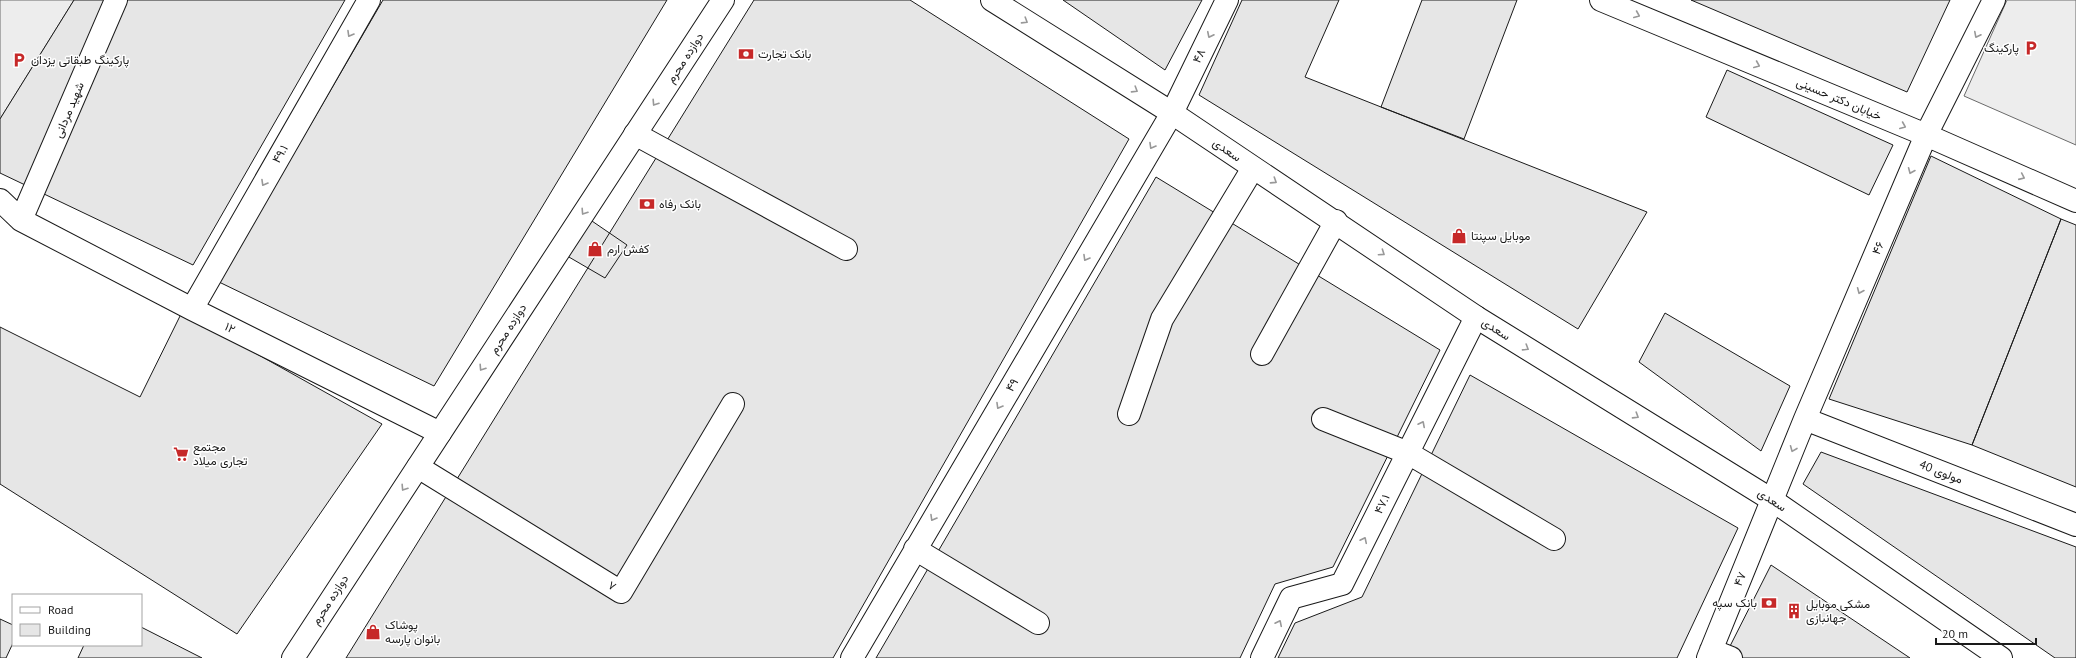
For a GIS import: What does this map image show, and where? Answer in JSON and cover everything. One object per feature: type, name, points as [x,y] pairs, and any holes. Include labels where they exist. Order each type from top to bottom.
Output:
[{"type":"street","name":"شهید مردانی","points":[[21,220],[116,0]]},
{"type":"street","name":"۴۹.۱","points":[[192,309],[369,0]]},
{"type":"street","name":"دوازده محرم","points":[[293,658],[723,0]]},
{"type":"street","name":"سعدی","points":[[992,0],[1172,112],[1253,168],[1336,221],[1476,317],[1772,500],[2001,658]]},
{"type":"street","name":"۴۸","points":[[1172,112],[1227,0]]},
{"type":"street","name":"خیابان دکتر حسینی","points":[[1601,0],[1926,135],[2076,201]]},
{"type":"street","name":"۴۶","points":[[1772,500],[1926,135],[1994,0]]},
{"type":"street","name":"۴۹","points":[[852,658],[1172,112]]},
{"type":"street","points":[[635,134],[846,249]]},
{"type":"street","points":[[1129,414],[1162,319],[1253,168]]},
{"type":"street","name":"۱۲","points":[[0,200],[21,220],[192,309],[440,433]]},
{"type":"street","name":"۱۲","points":[[0,217],[21,220]]},
{"type":"street","points":[[1262,354],[1336,221]]},
{"type":"street","name":"۴۷.۱","points":[[1262,658],[1291,598],[1342,584],[1476,317]]},
{"type":"street","name":"۷","points":[[418,467],[621,592],[733,404]]},
{"type":"street","points":[[1323,418],[1408,453],[1554,539]]},
{"type":"street","name":"مولوی 40","points":[[1805,419],[2076,525]]},
{"type":"street","name":"۴۷","points":[[1717,656],[1772,500]]},
{"type":"street","points":[[915,549],[1038,623]]},
{"type":"shaded area","name":"پارکینگ طبقاتی یزدان","points":[[0,0],[74,0],[0,119]]},
{"type":"shaded area","name":"پارکینگ","points":[[2007,0],[2076,0],[2076,145],[1964,96]]},
{"type":"building","points":[[74,0],[345,0],[193,265],[0,173],[0,119]]},
{"type":"building","points":[[383,0],[667,0],[434,386],[219,282]]},
{"type":"building","points":[[754,0],[910,0],[1129,139],[833,658],[346,658]]},
{"type":"building","points":[[1063,0],[1202,0],[1165,70]]},
{"type":"building","points":[[1242,0],[1339,0],[1305,77],[1647,212],[1578,329],[1199,95]]},
{"type":"building","points":[[1422,0],[1517,0],[1464,139],[1381,107]]},
{"type":"building","points":[[1691,0],[1950,0],[1907,92]]},
{"type":"building","points":[[1727,70],[1893,145],[1869,195],[1706,117]]},
{"type":"building","points":[[1931,156],[2061,219],[1972,445],[1829,399]]},
{"type":"building","points":[[1156,177],[1440,350],[1333,567],[1275,584],[1240,658],[876,658]]},
{"type":"building","name":"کفش ارم","points":[[589,219],[627,245],[605,278],[562,253]]},
{"type":"building","points":[[2061,219],[2076,225],[2076,487],[1972,445]]},
{"type":"building","name":"مجتمع تجاری میلاد","points":[[182,312],[382,424],[237,634],[0,484],[0,327],[140,397]]},
{"type":"building","points":[[1665,313],[1790,386],[1761,451],[1639,362]]},
{"type":"building","points":[[1470,375],[1738,528],[1677,658],[1278,658],[1295,623],[1362,597]]},
{"type":"building","points":[[1821,452],[2076,547],[2076,658],[2055,658],[1803,484]]},
{"type":"building","name":"مشکی موبایل جهانبازی","points":[[1771,565],[1910,658],[1724,658]]},
{"type":"building","points":[[0,619],[12,625],[12,645],[6,658],[0,658]]},
{"type":"building","points":[[142,628],[202,658],[78,658],[84,646],[142,646]]},
{"type":"place","name":"پارکینگ","points":[[2031,48]]},
{"type":"place","name":"بانک تجارت","points":[[746,54]]},
{"type":"place","name":"پارکینگ طبقاتی یزدان","points":[[19,60]]},
{"type":"place","name":"بانک رفاه","points":[[647,204]]},
{"type":"place","name":"موبایل سپنتا","points":[[1459,236]]},
{"type":"place","name":"کفش ارم","points":[[595,249]]},
{"type":"place","name":"مجتمع تجاری میلاد","points":[[181,454]]},
{"type":"place","name":"بانک سپه","points":[[1769,603]]},
{"type":"place","name":"مشکی موبایل جهانبازی","points":[[1794,611]]},
{"type":"place","name":"پوشاک بانوان پارسه","points":[[373,632]]}]
